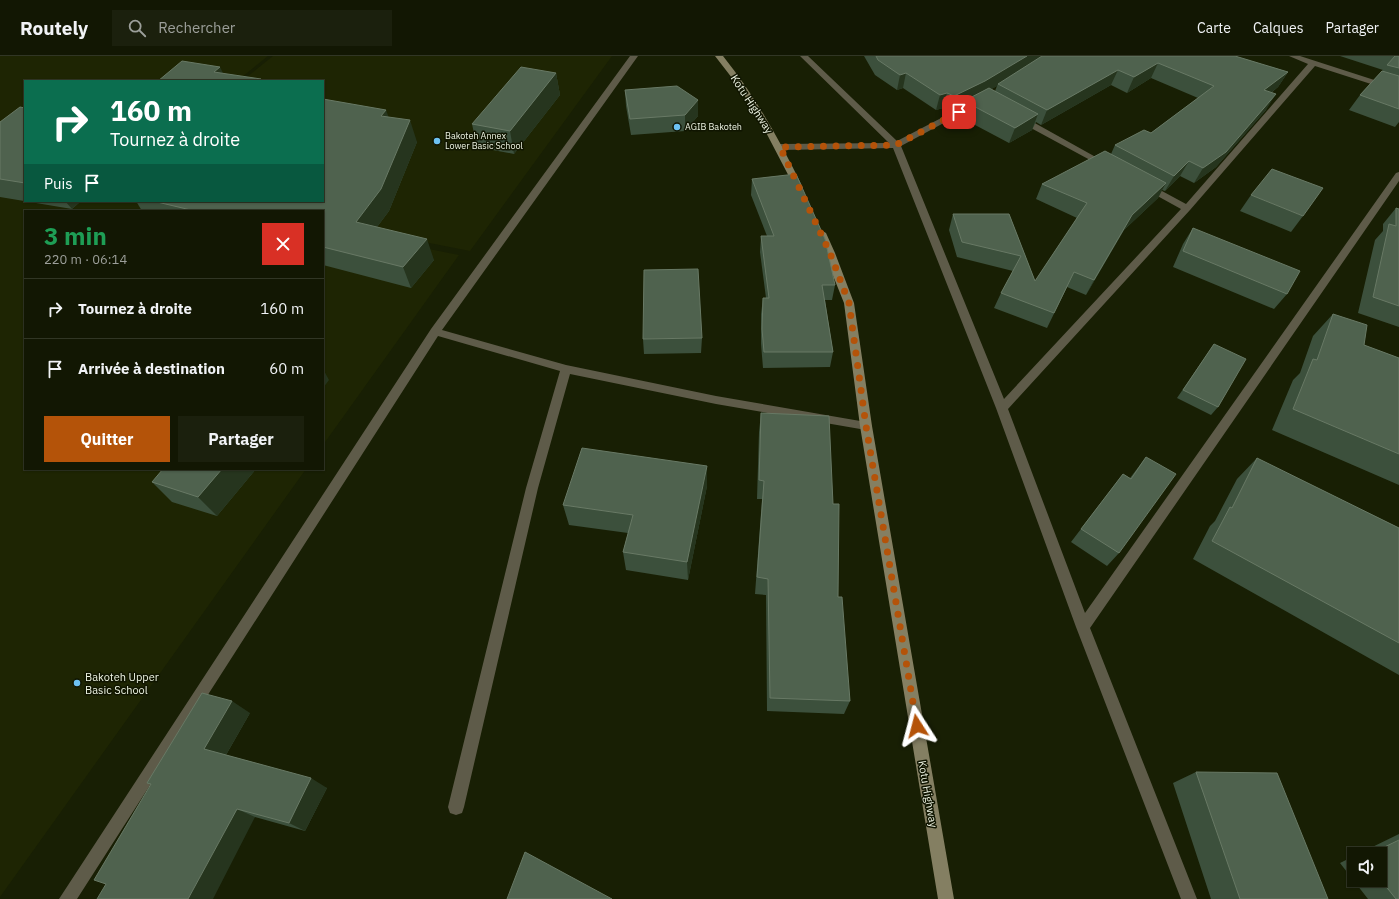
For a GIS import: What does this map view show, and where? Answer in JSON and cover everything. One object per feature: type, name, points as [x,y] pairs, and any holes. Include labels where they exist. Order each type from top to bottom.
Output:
[{"type":"street","points":[[67,899],[435,332],[634,56]]},
{"type":"street","name":"Kotu Highway","points":[[719,56],[749,98],[780,147],[803,197]]},
{"type":"street","points":[[804,56],[896,145],[1002,408],[1083,627],[1189,899]]},
{"type":"street","points":[[1293,56],[1399,91]]},
{"type":"street","points":[[1002,408],[1187,208],[1313,63]]},
{"type":"street","points":[[780,147],[896,145],[984,99]]},
{"type":"street","points":[[1012,114],[1117,171]]},
{"type":"street","points":[[1083,627],[1399,175]]},
{"type":"street","points":[[1138,182],[1187,208]]},
{"type":"street","name":"Kotu Highway","points":[[816,225],[830,253],[849,303],[866,426],[946,899]]},
{"type":"street","points":[[435,332],[566,369],[716,400],[866,426]]},
{"type":"street","points":[[456,808],[532,488],[566,369]]},
{"type":"shaded area","points":[[0,56],[268,56],[238,80],[24,80],[24,159],[0,155]]},
{"type":"shaded area","name":"Bakoteh Annex Lower Basic School","points":[[273,56],[612,56],[470,251],[324,222],[324,80],[243,80]]},
{"type":"shaded area","name":"Bakoteh Upper Basic School","points":[[0,163],[24,199],[24,202],[195,202],[235,210],[24,210],[24,470],[305,470],[0,897]]},
{"type":"shaded area","points":[[324,228],[459,255],[324,444]]},
{"type":"building","points":[[876,56],[1027,56],[985,81],[954,96],[947,93],[940,95],[906,73],[900,75],[878,60]]},
{"type":"building","points":[[1042,56],[1235,56],[1288,72],[1264,90],[1276,94],[1226,152],[1203,168],[1189,161],[1174,176],[1115,145],[1144,130],[1151,133],[1214,86],[1158,63],[1134,77],[1118,70],[1047,110],[998,84]]},
{"type":"building","points":[[1395,56],[1399,56],[1399,68],[1387,65]]},
{"type":"building","points":[[182,61],[220,67],[214,72],[261,79],[260,80],[159,80]]},
{"type":"building","points":[[521,67],[556,73],[510,131],[472,124]]},
{"type":"building","points":[[1382,71],[1399,76],[1399,109],[1360,95]]},
{"type":"building","points":[[677,86],[698,100],[685,115],[630,119],[625,90]]},
{"type":"building","points":[[989,88],[1038,114],[1015,128],[964,101]]},
{"type":"building","points":[[324,99],[386,110],[381,116],[410,120],[381,189],[356,222],[427,239],[403,267],[324,247],[324,210],[191,210],[157,202],[324,202]]},
{"type":"building","points":[[20,107],[24,108],[24,183],[0,179],[0,122]]},
{"type":"building","points":[[1105,151],[1166,183],[1132,215],[1094,280],[1074,272],[1054,313],[1001,293],[1021,256],[962,242],[953,214],[1009,214],[1035,281],[1087,203],[1042,184]]},
{"type":"building","points":[[1272,169],[1323,188],[1303,216],[1251,195]]},
{"type":"building","points":[[796,174],[825,239],[835,285],[822,285],[833,352],[764,352],[762,329],[763,298],[769,298],[761,236],[774,236],[752,179]]},
{"type":"building","points":[[1396,208],[1399,209],[1399,306],[1373,297],[1389,224],[1396,226]]},
{"type":"building","points":[[1193,228],[1300,271],[1287,294],[1183,251]]},
{"type":"building","points":[[698,269],[702,338],[643,339],[644,270]]},
{"type":"building","points":[[1333,314],[1367,325],[1364,345],[1399,358],[1399,454],[1293,409],[1313,359],[1317,360]]},
{"type":"building","points":[[1214,344],[1246,359],[1218,407],[1183,390]]},
{"type":"building","points":[[761,413],[829,416],[833,504],[839,504],[838,597],[842,597],[850,701],[770,698],[768,579],[757,577],[764,481],[759,480]]},
{"type":"building","points":[[582,448],[707,466],[687,562],[623,552],[633,515],[563,505]]},
{"type":"building","points":[[1146,457],[1176,474],[1119,553],[1081,529],[1123,474],[1131,479]]},
{"type":"building","points":[[1257,458],[1399,528],[1399,643],[1212,541],[1230,507],[1232,508]]},
{"type":"building","points":[[162,470],[221,470],[198,497],[152,482]]},
{"type":"building","points":[[202,693],[232,701],[204,749],[311,778],[289,823],[237,809],[188,899],[97,899],[106,884],[94,880],[151,784],[147,783]]},
{"type":"building","points":[[1196,772],[1277,773],[1328,899],[1240,899]]},
{"type":"building","points":[[1399,840],[1399,899],[1396,899],[1386,887],[1387,847],[1384,847]]},
{"type":"building","points":[[525,852],[612,899],[507,899]]},
{"type":"place","name":"AGIB Bakoteh","points":[[677,127]]},
{"type":"place","name":"Bakoteh Annex Lower Basic School","points":[[437,141]]},
{"type":"place","name":"Bakoteh Upper Basic School","points":[[77,683]]},
{"type":"route","points":[[917,726],[866,426],[849,303],[830,253],[780,147],[896,145],[959,112]]}]
